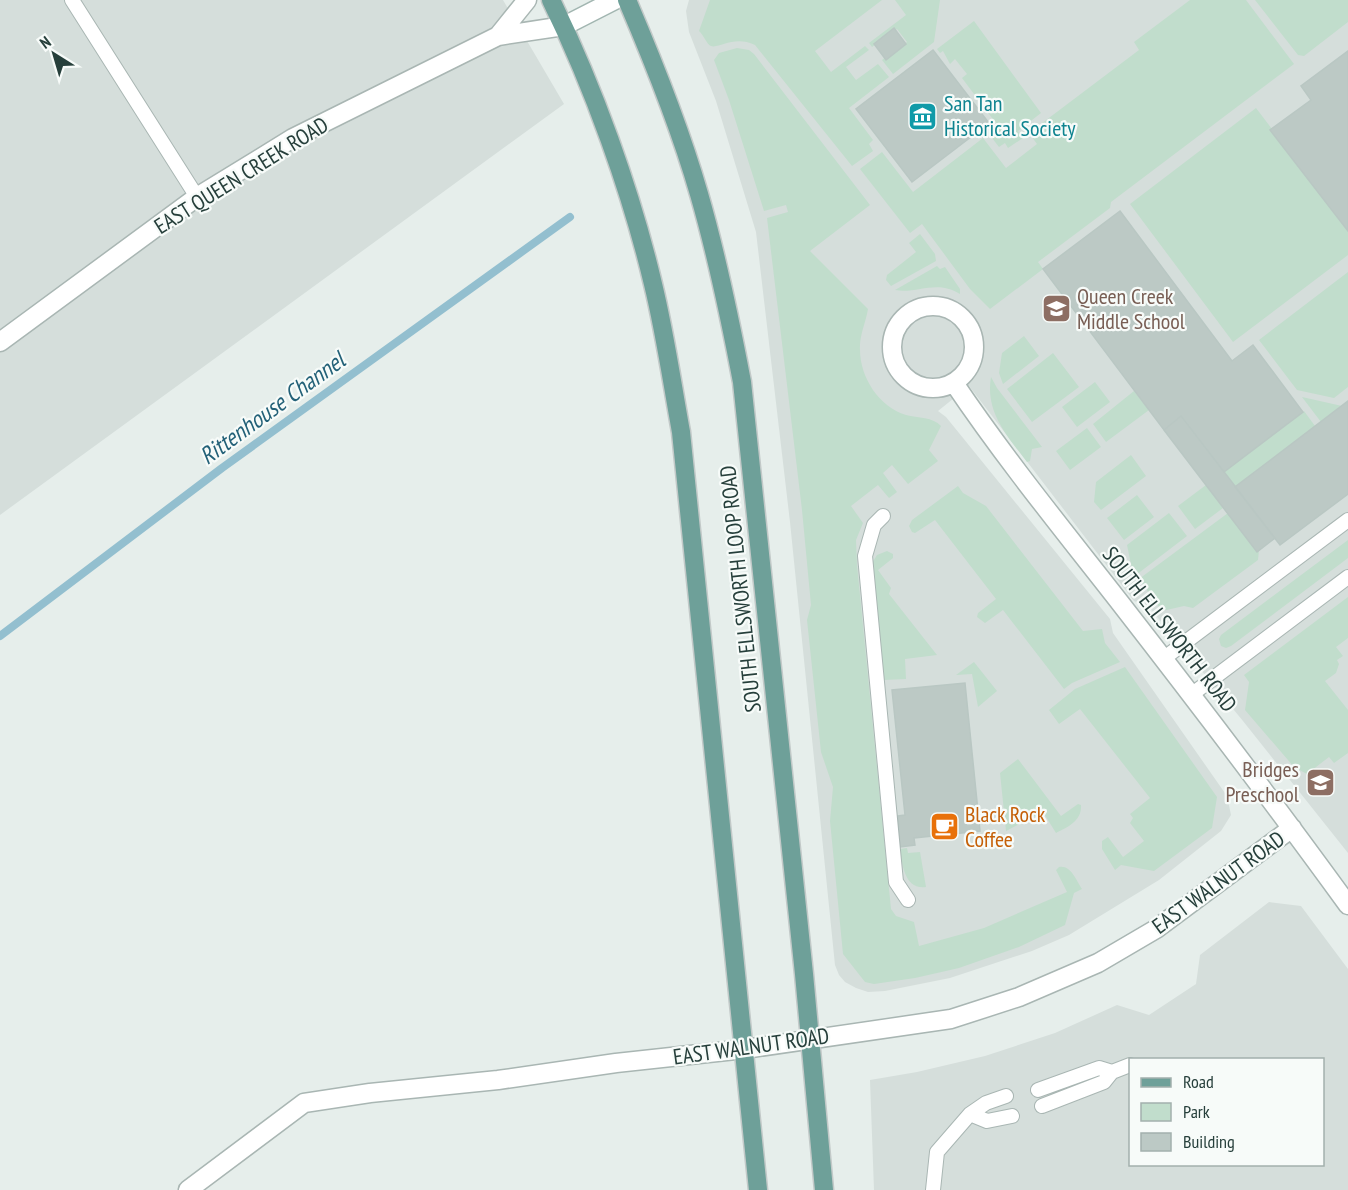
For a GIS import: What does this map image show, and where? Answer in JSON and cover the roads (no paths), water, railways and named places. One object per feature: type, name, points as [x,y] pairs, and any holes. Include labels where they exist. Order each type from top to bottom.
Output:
[{"type":"main road","name":"SOUTH ELLSWORTH LOOP ROAD","points":[[627,0],[675,119],[699,194],[730,317],[742,382],[824,1190]]},
{"type":"main road","name":"SOUTH ELLSWORTH LOOP ROAD","points":[[552,2],[599,114],[630,203],[653,283],[667,348],[681,432],[758,1190]]},
{"type":"street","name":"EAST QUEEN CREEK ROAD","points":[[498,36],[527,0]]},
{"type":"street","name":"EAST QUEEN CREEK ROAD","points":[[0,342],[197,197],[293,138],[498,36],[564,26],[615,0]]},
{"type":"street","points":[[928,306],[942,307],[955,312],[966,321],[973,333],[975,348],[972,362],[965,374],[954,383],[942,388],[916,385],[905,378],[897,368],[892,356],[892,343],[903,319],[914,310],[928,306]]},
{"type":"street","name":"SOUTH ELLSWORTH ROAD","points":[[954,383],[988,434],[1191,695],[1348,905]]},
{"type":"street","name":"EAST WALNUT ROAD","points":[[188,1190],[304,1103],[370,1093],[498,1080],[616,1063],[745,1049],[951,1019],[1019,997],[1098,963],[1156,929],[1292,828]]},
{"type":"lane","points":[[72,0],[197,197]]},
{"type":"lane","points":[[884,516],[874,525],[865,556],[896,882],[908,900]]},
{"type":"lane","points":[[1163,659],[1348,520]]},
{"type":"lane","points":[[1191,695],[1348,577]]},
{"type":"lane","points":[[1042,1106],[1104,1082],[1112,1072],[1129,1066]]},
{"type":"lane","points":[[1038,1089],[1100,1068],[1112,1072]]},
{"type":"lane","points":[[933,1190],[937,1152],[970,1114],[986,1103],[1006,1096]]},
{"type":"lane","points":[[970,1114],[987,1121],[1012,1116]]},
{"type":"waterway","name":"Rittenhouse Channel","points":[[0,636],[222,468],[570,217]]},
{"type":"place","name":"San Tan Historical Society","points":[[923,116]]},
{"type":"place","name":"Queen Creek Middle School","points":[[1056,309]]},
{"type":"place","name":"Bridges Preschool","points":[[1320,782]]},
{"type":"place","name":"Black Rock Coffee","points":[[944,827]]}]
